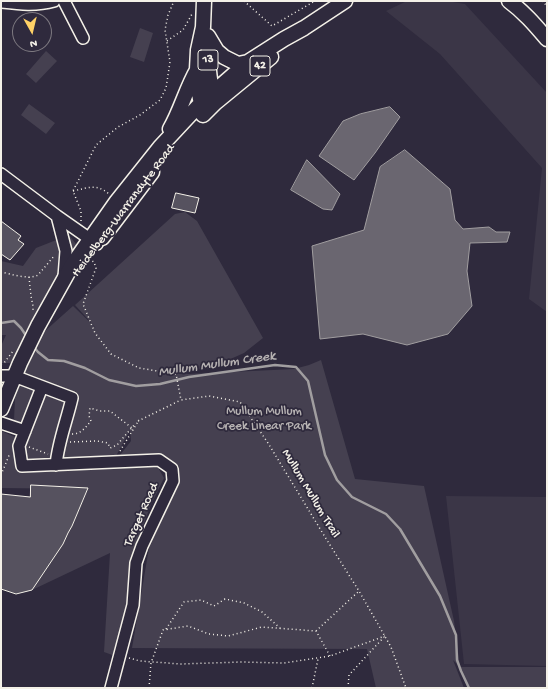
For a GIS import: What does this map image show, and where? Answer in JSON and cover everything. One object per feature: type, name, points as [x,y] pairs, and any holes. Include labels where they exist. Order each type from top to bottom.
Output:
[{"type":"main road","name":"Heidelberg-Warrandyte Road","points":[[213,98],[304,28],[345,1]]},
{"type":"main road","points":[[509,1],[520,9],[535,24],[547,39]]},
{"type":"main road","name":"13","points":[[202,109],[197,69],[204,2]]},
{"type":"main road","points":[[202,26],[216,51],[238,64],[248,62]]},
{"type":"main road","name":"13","points":[[202,26],[207,50],[213,98]]},
{"type":"main road","name":"Heidelberg-Warrandyte Road","points":[[52,299],[72,265],[116,201],[160,147],[202,109],[248,62],[304,28]]},
{"type":"main road","points":[[160,147],[176,118],[190,81],[197,69]]},
{"type":"main road","name":"Heidelberg-Warrandyte Road","points":[[1,409],[8,376],[35,320],[52,299],[72,279],[87,258],[90,239],[202,109]]},
{"type":"street","points":[[1,2],[32,4],[54,1]]},
{"type":"street","points":[[64,1],[82,38]]},
{"type":"street","points":[[3,178],[90,239]]},
{"type":"street","points":[[57,216],[66,250],[64,279]]},
{"type":"street","points":[[8,376],[72,398],[57,461]]},
{"type":"street","points":[[1,423],[23,436],[42,387]]},
{"type":"street","name":"Target Road","points":[[23,436],[19,446],[22,466],[57,461],[159,460],[172,469],[173,481],[142,546],[136,563],[133,605],[111,688]]},
{"type":"path","points":[[90,239],[73,191],[96,145],[118,127],[140,115],[160,100],[166,88],[170,62],[165,30],[168,15],[174,1]]},
{"type":"path","points":[[244,1],[272,26],[315,1]]},
{"type":"path","points":[[542,1],[547,6]]},
{"type":"path","points":[[167,41],[183,30],[195,7],[204,2]]},
{"type":"path","points":[[73,191],[97,187],[102,189],[116,201]]},
{"type":"path","points":[[1,272],[35,277],[57,254],[66,250]]},
{"type":"path","points":[[87,258],[94,262],[96,268],[82,304],[96,333],[111,354],[139,368],[176,374],[181,400]]},
{"type":"path","points":[[29,277],[35,320]]},
{"type":"path","points":[[1,364],[16,357]]},
{"type":"path","name":"Mullum Mullum Trail","points":[[138,420],[181,400],[209,396],[240,402],[268,443],[359,591],[385,636],[406,688]]},
{"type":"path","points":[[62,437],[82,432],[91,421],[89,416],[90,408],[110,412],[132,428]]},
{"type":"path","points":[[62,437],[108,443],[110,448],[118,445],[138,420]]},
{"type":"path","points":[[120,450],[138,420]]},
{"type":"path","points":[[23,436],[28,447],[57,461]]},
{"type":"path","points":[[166,629],[188,626],[209,634],[228,636],[262,627],[316,631],[359,591]]},
{"type":"path","points":[[149,688],[152,662],[163,630],[166,629],[184,602],[201,600],[214,606],[225,599],[244,603],[262,612],[280,628]]},
{"type":"path","points":[[316,631],[330,656]]},
{"type":"path","points":[[120,656],[140,661],[182,664],[240,662],[284,663],[330,656],[385,636]]},
{"type":"path","points":[[348,688],[349,675],[385,636]]},
{"type":"path","points":[[312,688],[318,658]]},
{"type":"shaded area","points":[[407,1],[447,1],[465,4],[547,93],[547,312],[529,299],[542,168],[440,54],[386,11]]},
{"type":"shaded area","points":[[390,107],[400,117],[354,180],[319,156],[343,121],[360,114]]},
{"type":"shaded area","points":[[405,150],[450,189],[455,220],[463,229],[489,227],[496,232],[510,232],[507,242],[470,243],[467,271],[472,306],[448,334],[407,345],[363,334],[320,339],[312,246],[364,230],[380,167]]},
{"type":"shaded area","points":[[307,160],[340,194],[332,210],[323,209],[291,190]]},
{"type":"shaded area","points":[[446,496],[547,497],[547,666],[464,664]]},
{"type":"green space","points":[[140,28],[153,33],[144,62],[130,57]]},
{"type":"green space","points":[[45,52],[57,61],[36,83],[26,74]]},
{"type":"green space","points":[[29,104],[55,123],[46,134],[21,115]]},
{"type":"green space","name":"Mullum Mullum Creek Linear Park","points":[[185,212],[197,221],[263,338],[244,353],[208,369],[175,370],[188,374],[294,369],[321,360],[355,479],[424,486],[454,621],[460,667],[453,660],[464,688],[376,688],[367,649],[132,648],[149,548],[179,482],[176,470],[161,458],[117,459],[131,441],[130,430],[110,467],[156,464],[164,478],[150,507],[138,539],[131,565],[124,626],[115,656],[104,652],[110,553],[32,590],[63,544],[88,489],[1,488],[1,431],[25,441],[31,426],[14,420],[15,398],[25,372],[45,331],[73,306],[96,328],[75,305],[175,214]]},
{"type":"green space","points":[[69,235],[79,248],[20,363],[1,363],[1,346],[6,335],[1,335],[1,261],[23,266],[36,248]]},
{"type":"green space","points":[[460,667],[547,667],[547,688],[469,688]]},
{"type":"building","points":[[176,193],[199,198],[195,213],[172,208]]},
{"type":"building","points":[[1,221],[21,236],[18,240],[24,244],[10,260],[1,254]]},
{"type":"building","points":[[31,485],[88,488],[63,544],[32,590],[16,594],[1,589],[1,494],[30,497]]},
{"type":"waterway","name":"Mullum Mullum Creek","points":[[1,323],[14,321],[27,337]]},
{"type":"waterway","name":"Mullum Mullum Creek","points":[[33,346],[48,360],[64,361],[85,368],[109,380],[136,386],[160,384],[189,377],[275,365],[296,367],[308,381],[325,455],[337,480],[352,497],[386,514],[400,529],[440,596],[456,635],[457,660],[469,688]]}]
